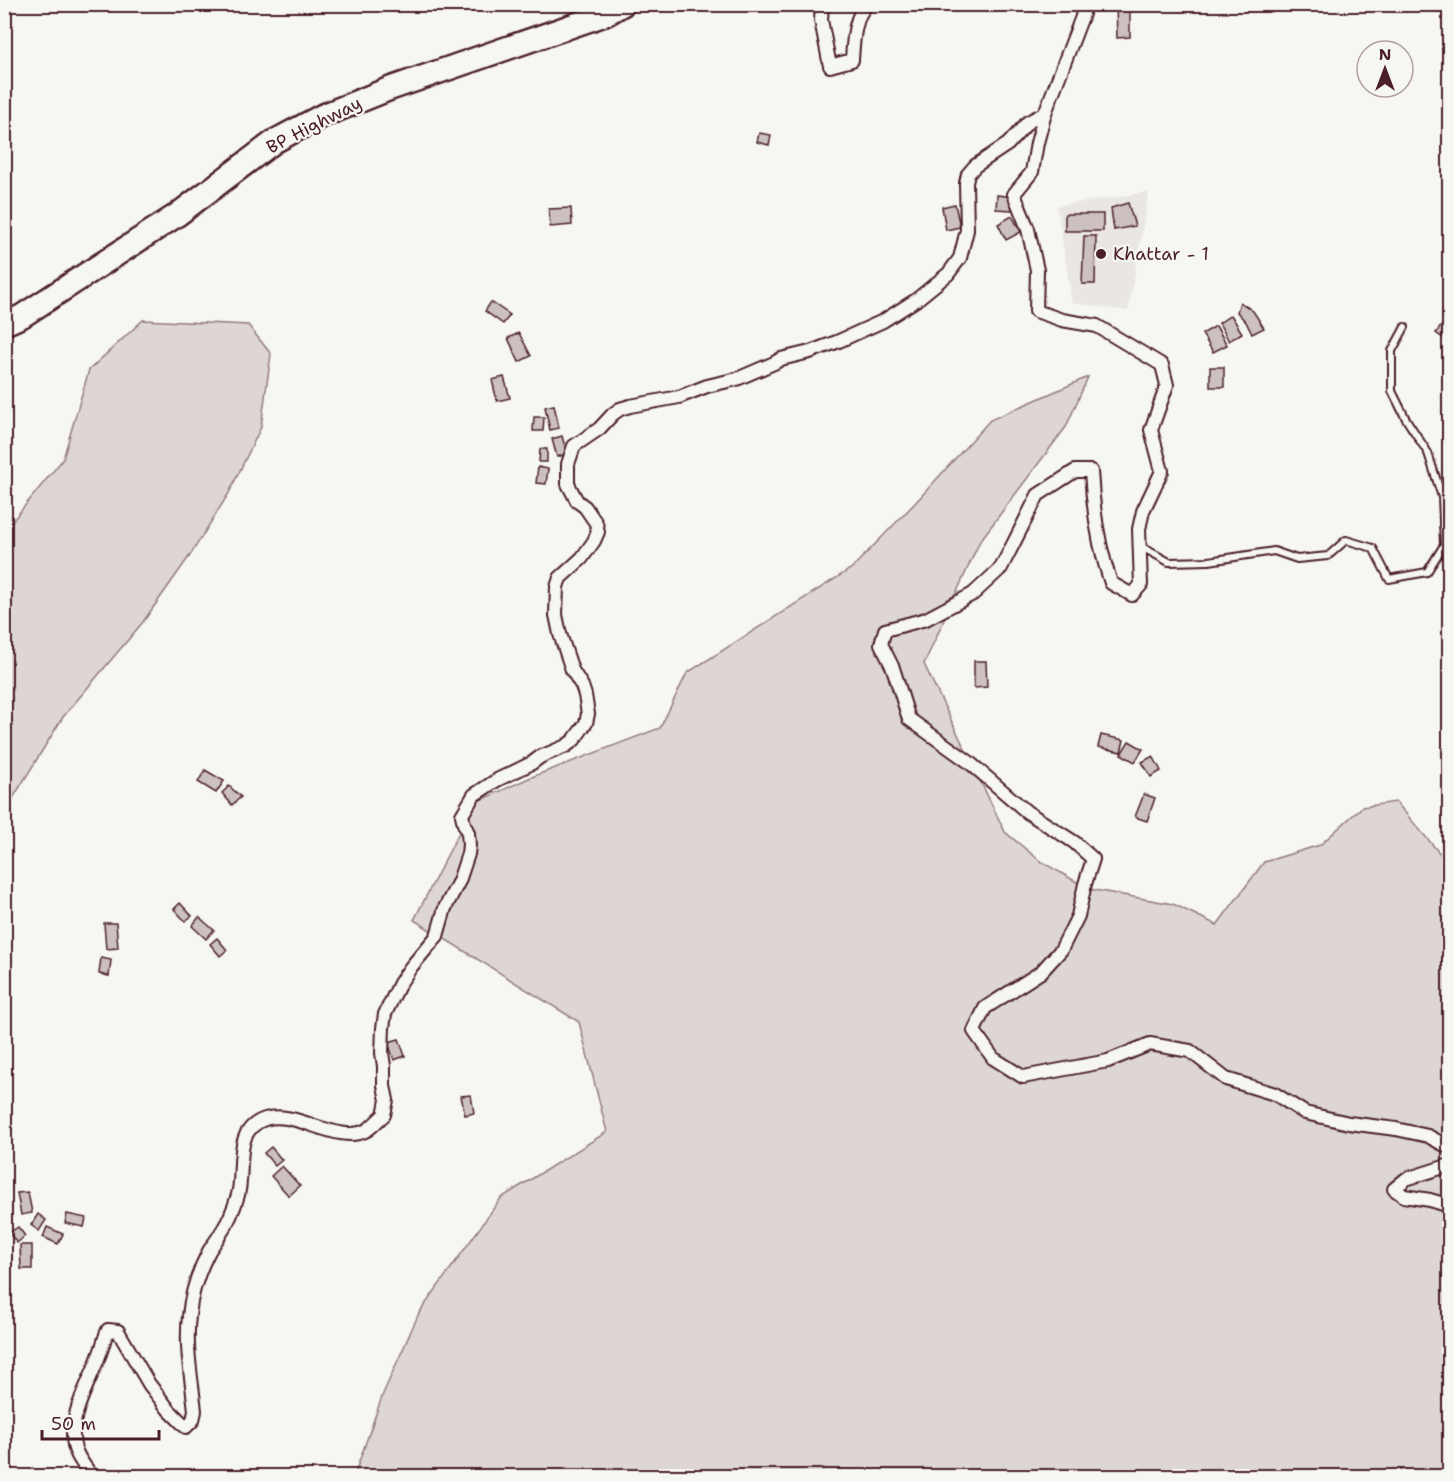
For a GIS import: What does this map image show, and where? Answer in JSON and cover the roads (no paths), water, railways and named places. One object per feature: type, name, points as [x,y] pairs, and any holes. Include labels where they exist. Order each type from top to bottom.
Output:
[{"type":"highway","name":"BP Highway","points":[[4,324],[22,316],[177,215],[275,141],[322,116],[389,89],[606,14],[623,4]]},
{"type":"street","points":[[822,4],[821,20],[830,66],[852,60],[855,28],[864,7],[868,4]]},
{"type":"street","points":[[1079,4],[1083,14],[1045,113],[1032,172],[1014,194],[1028,229],[1036,270],[1036,311],[1062,320],[1098,326],[1162,365],[1167,385],[1151,430],[1162,471],[1143,511],[1139,529],[1141,585],[1132,595],[1111,583],[1102,558],[1093,506],[1091,471],[1075,471],[1038,495],[1001,568],[973,594],[927,619],[885,630],[881,644],[893,668],[909,719],[969,762],[1027,812],[1074,842],[1093,859],[1078,916],[1061,950],[1041,972],[985,1008],[974,1031],[993,1058],[1023,1077],[1108,1061],[1150,1044],[1190,1051],[1226,1079],[1275,1094],[1305,1113],[1428,1136],[1449,1148]]},
{"type":"street","points":[[92,1476],[74,1448],[73,1438],[81,1401],[108,1330],[118,1331],[149,1384],[186,1427],[193,1420],[195,1411],[188,1354],[189,1316],[198,1278],[209,1251],[234,1209],[239,1192],[245,1135],[250,1127],[268,1118],[309,1123],[347,1134],[367,1130],[384,1115],[387,1100],[382,1053],[385,1014],[400,982],[437,936],[445,908],[459,881],[469,845],[462,815],[474,795],[540,757],[566,746],[574,740],[586,723],[588,714],[585,695],[572,670],[556,615],[557,587],[560,578],[582,558],[598,532],[596,523],[585,507],[577,501],[568,484],[568,464],[574,446],[599,429],[620,409],[679,397],[707,386],[737,379],[781,359],[810,352],[839,341],[874,325],[916,300],[948,274],[960,258],[967,230],[966,183],[968,174],[975,166],[1008,144],[1028,122],[1045,113]]},
{"type":"street","points":[[1449,1165],[1406,1179],[1394,1189],[1404,1196],[1449,1206]]},
{"type":"lane","points":[[1140,546],[1169,562],[1209,561],[1274,551],[1297,559],[1328,556],[1346,540],[1373,548],[1389,579],[1427,572],[1444,545],[1442,496],[1428,453],[1406,419],[1392,391],[1392,351],[1405,327]]},
{"type":"place","name":"Khattar - 1","points":[[1101,254]]}]
